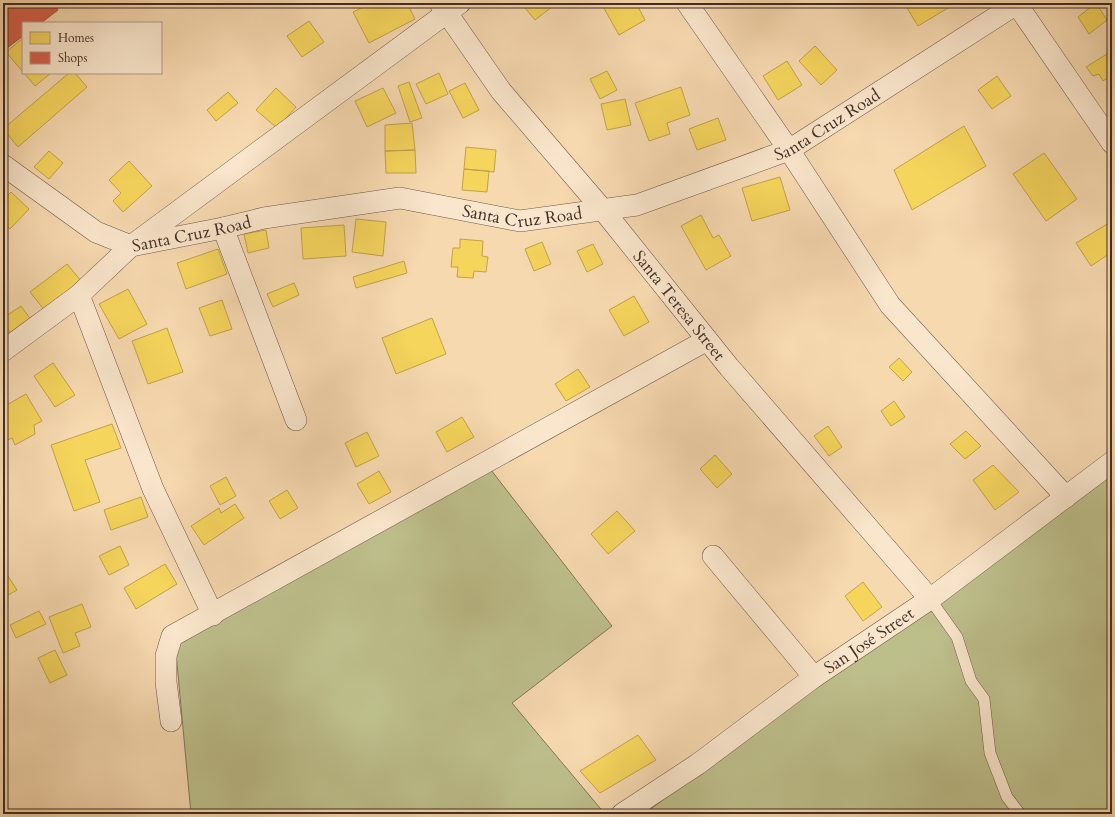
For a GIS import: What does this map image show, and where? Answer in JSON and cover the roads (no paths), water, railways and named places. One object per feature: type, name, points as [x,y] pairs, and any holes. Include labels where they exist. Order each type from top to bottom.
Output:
[{"type":"street","points":[[687,3],[789,150],[890,305],[1066,497]]},
{"type":"street","points":[[1017,3],[1112,143]]},
{"type":"street","name":"Santa Cruz Road","points":[[3,165],[96,232],[131,246],[223,228],[264,218],[400,198],[520,221],[637,205],[789,150],[1017,3]]},
{"type":"street","points":[[3,351],[80,295],[131,246],[449,6]]},
{"type":"street","name":"Santa Teresa Street","points":[[449,6],[501,91],[603,210],[707,340],[930,599]]},
{"type":"street","points":[[223,228],[296,420]]},
{"type":"street","points":[[80,295],[153,489],[213,614]]},
{"type":"street","points":[[171,721],[166,682],[166,656],[172,636],[707,340]]},
{"type":"street","name":"San José Street","points":[[622,814],[698,764],[814,677],[930,599],[1112,462]]},
{"type":"street","points":[[713,556],[814,677]]},
{"type":"lane","points":[[930,599],[957,637],[971,681],[984,700],[990,753],[1007,797],[1020,814]]}]
